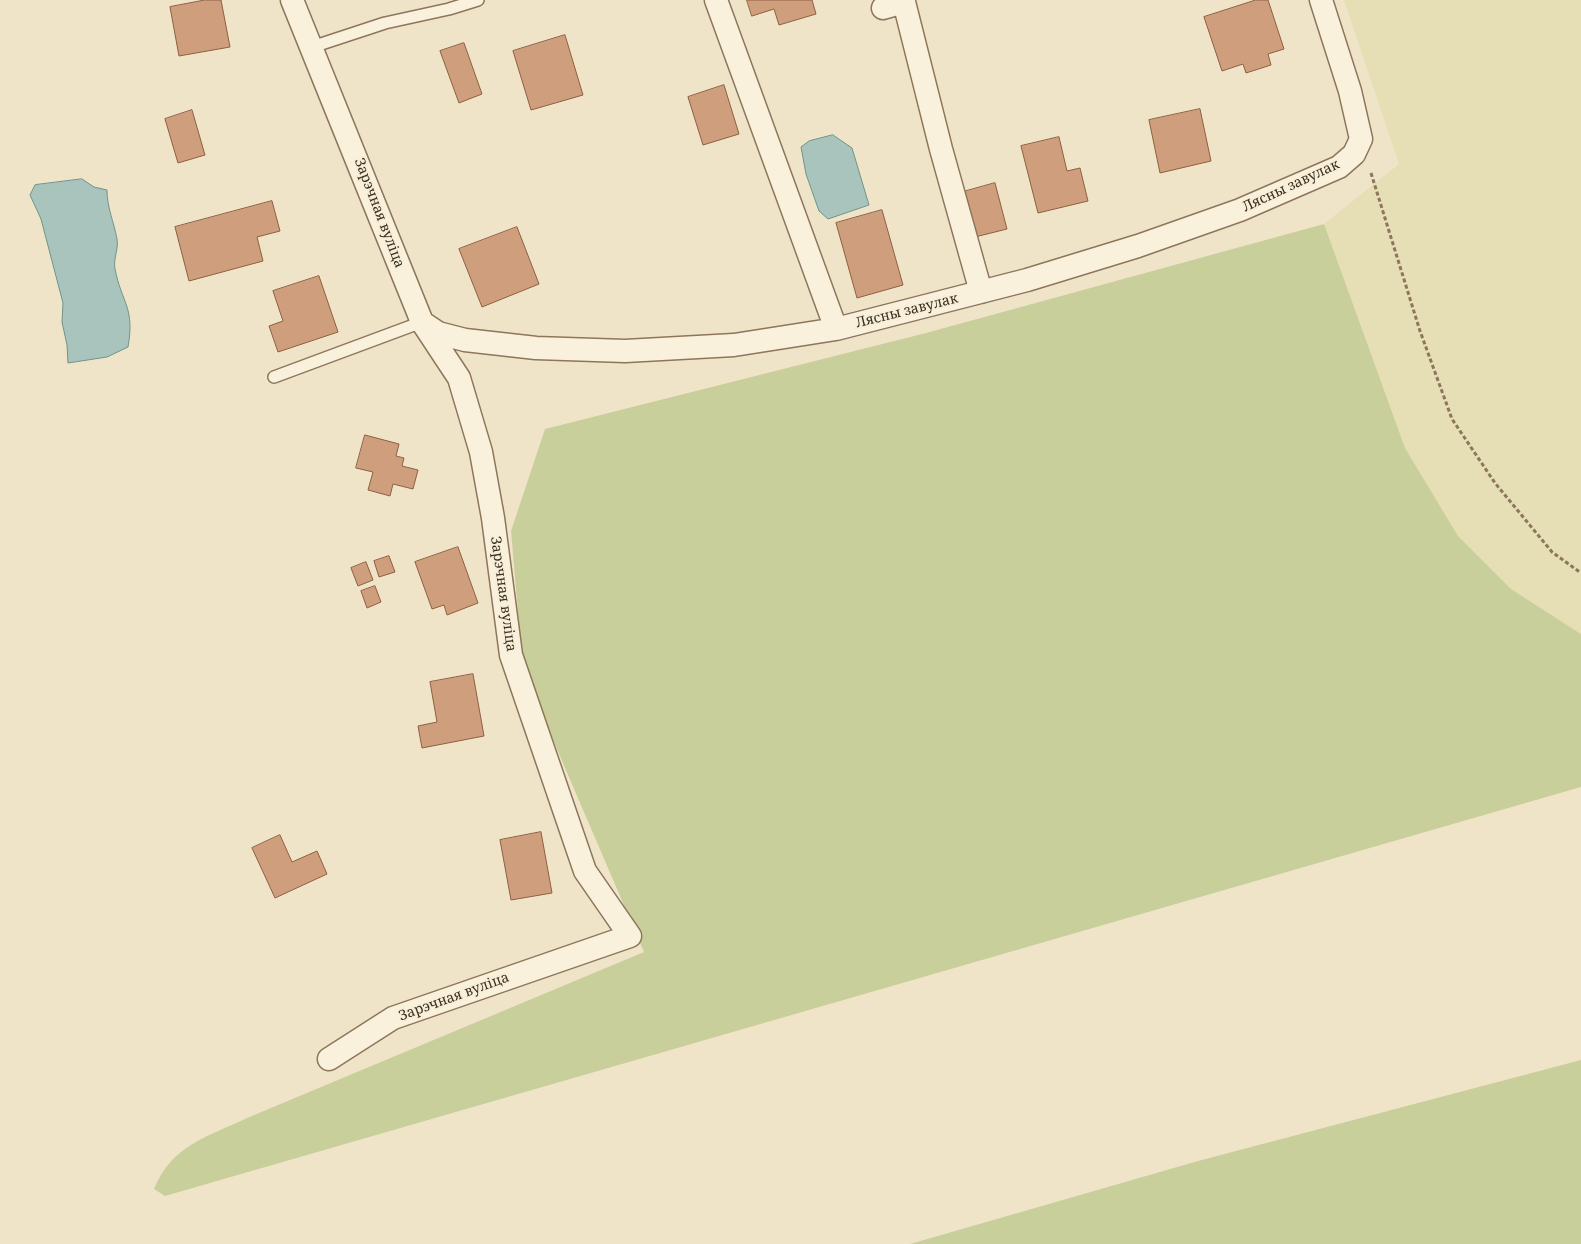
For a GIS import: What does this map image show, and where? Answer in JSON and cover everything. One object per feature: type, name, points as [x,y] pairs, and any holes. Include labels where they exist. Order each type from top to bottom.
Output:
[{"type":"street","name":"Зарэчная вуліца","points":[[292,0],[422,322],[459,378],[480,452],[514,664],[585,871],[630,936],[393,1018],[329,1059]]},
{"type":"street","points":[[716,0],[836,329]]},
{"type":"street","points":[[1321,0],[1350,91],[1360,139]]},
{"type":"street","points":[[883,8],[904,2],[941,150],[981,292]]},
{"type":"street","name":"Лясны завулак","points":[[422,322],[438,333],[496,345],[625,351],[734,345],[836,329],[981,292],[1138,246],[1240,210],[1339,167],[1354,154],[1360,139]]},
{"type":"lane","points":[[312,47],[385,23],[448,9],[478,0]]},
{"type":"lane","points":[[274,377],[422,322]]},
{"type":"path","points":[[1360,139],[1420,331],[1452,419],[1495,483],[1552,552],[1581,573]]},
{"type":"shaded area","points":[[1344,0],[1581,0],[1581,634],[1511,589],[1458,536],[1405,448],[1324,224],[1399,164]]},
{"type":"green space","points":[[1324,224],[1405,448],[1458,536],[1511,589],[1581,634],[1581,787],[165,1196],[154,1189],[170,1162],[192,1144],[205,1137],[644,952],[523,670],[511,531],[545,429],[926,333]]},
{"type":"green space","points":[[1581,1060],[1581,1244],[910,1244],[1198,1161]]},
{"type":"water","points":[[833,135],[852,148],[869,205],[828,219],[819,211],[806,174],[801,147],[809,141]]},
{"type":"water","points":[[82,179],[94,187],[107,190],[117,242],[115,269],[129,314],[130,334],[128,347],[107,357],[68,363],[67,345],[62,322],[63,303],[41,219],[30,195],[35,185]]},
{"type":"building","points":[[205,0],[221,0],[230,47],[179,56],[170,7]]},
{"type":"building","points":[[747,0],[812,0],[816,14],[779,25],[774,9],[752,16]]},
{"type":"building","points":[[1256,0],[1268,0],[1284,49],[1268,54],[1271,65],[1246,73],[1243,64],[1222,71],[1204,17]]},
{"type":"building","points":[[565,35],[583,95],[531,110],[513,51]]},
{"type":"building","points":[[464,43],[482,94],[459,103],[440,51]]},
{"type":"building","points":[[724,85],[739,134],[703,145],[688,97]]},
{"type":"building","points":[[1200,109],[1211,161],[1160,173],[1149,120]]},
{"type":"building","points":[[192,110],[205,155],[178,163],[165,119]]},
{"type":"building","points":[[1059,137],[1067,171],[1080,168],[1088,201],[1038,213],[1021,146]]},
{"type":"building","points":[[995,183],[1007,229],[975,237],[963,192]]},
{"type":"building","points":[[272,201],[280,231],[257,237],[263,261],[189,281],[175,227]]},
{"type":"building","points":[[882,210],[903,285],[857,298],[836,223]]},
{"type":"building","points":[[517,227],[539,284],[482,307],[459,249]]},
{"type":"building","points":[[319,276],[338,332],[278,352],[269,326],[283,321],[273,291]]},
{"type":"building","points":[[365,435],[399,444],[396,456],[404,458],[402,466],[418,470],[413,489],[393,484],[390,496],[368,490],[373,472],[356,468]]},
{"type":"building","points":[[458,547],[478,603],[447,615],[444,605],[432,609],[415,562]]},
{"type":"building","points":[[389,556],[395,572],[379,577],[374,561]]},
{"type":"building","points":[[366,562],[373,580],[358,586],[351,568]]},
{"type":"building","points":[[375,586],[381,602],[367,608],[361,591]]},
{"type":"building","points":[[473,674],[484,736],[422,748],[418,726],[437,722],[430,682]]},
{"type":"building","points":[[541,832],[552,893],[511,900],[500,840]]},
{"type":"building","points":[[280,835],[292,862],[317,851],[327,874],[275,898],[252,848]]}]
